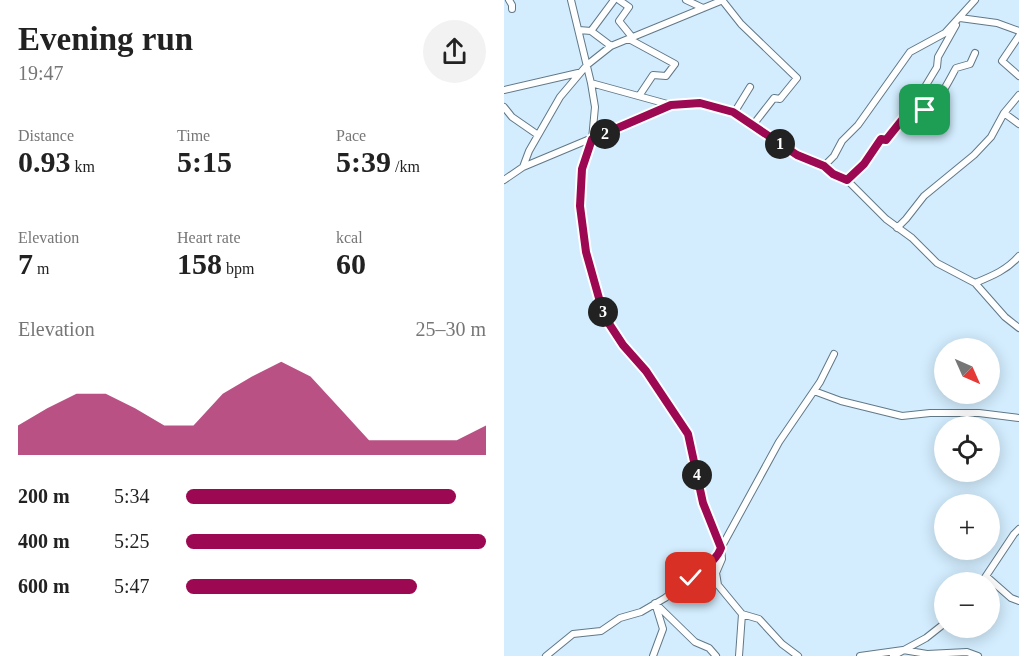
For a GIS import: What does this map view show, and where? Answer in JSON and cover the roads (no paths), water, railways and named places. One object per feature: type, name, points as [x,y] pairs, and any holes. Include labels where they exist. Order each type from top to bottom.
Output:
[{"type":"street","points":[[509,0],[512,9]]},
{"type":"street","points":[[571,0],[595,107],[592,139],[582,169],[580,206],[586,252],[604,316],[623,345],[646,371],[688,434],[703,503],[722,558],[716,573],[718,585],[742,614],[739,656]]},
{"type":"street","points":[[591,31],[614,0]]},
{"type":"street","points":[[619,0],[629,7],[620,21],[631,38],[675,64],[666,76],[653,75],[639,96]]},
{"type":"street","points":[[686,0],[703,8]]},
{"type":"street","points":[[523,167],[560,97],[586,65],[612,46],[722,0],[741,24],[797,78],[780,99],[774,98],[753,125]]},
{"type":"street","points":[[847,180],[864,164],[881,139],[886,140],[914,105],[937,67],[938,57],[968,0]]},
{"type":"street","points":[[824,166],[834,156],[842,141],[858,125],[910,52],[945,33],[975,0]]},
{"type":"street","points":[[960,18],[997,23],[1019,31]]},
{"type":"street","points":[[579,30],[591,31],[612,46]]},
{"type":"street","points":[[1019,36],[1002,61],[1019,76]]},
{"type":"street","points":[[914,105],[925,110],[933,105],[944,91],[956,68],[970,64],[975,53]]},
{"type":"street","points":[[504,90],[578,73]]},
{"type":"street","points":[[591,83],[671,105]]},
{"type":"street","points":[[734,113],[750,87]]},
{"type":"street","points":[[897,228],[934,187],[969,161],[991,137],[1004,113],[1019,95]]},
{"type":"street","points":[[504,180],[523,167],[671,105],[700,103],[734,113],[797,155],[824,166],[833,174],[847,180],[937,263],[975,283],[1005,317],[1019,328]]},
{"type":"street","points":[[504,107],[512,117],[538,135]]},
{"type":"street","points":[[1004,113],[1019,124]]},
{"type":"street","points":[[975,283],[996,275],[1019,256]]},
{"type":"street","points":[[546,656],[573,634],[601,631],[620,618],[641,612],[708,566],[720,550],[779,442],[814,391],[834,354]]},
{"type":"street","points":[[814,391],[841,401],[902,417],[930,413],[978,413],[1019,418]]},
{"type":"street","points":[[989,572],[1019,529]]},
{"type":"street","points":[[1000,590],[1019,602]]},
{"type":"street","points":[[654,656],[663,629],[656,603]]},
{"type":"street","points":[[656,603],[695,642],[709,648],[716,656]]},
{"type":"street","points":[[742,614],[759,619],[782,644],[798,656]]},
{"type":"street","points":[[893,656],[934,632]]},
{"type":"street","points":[[860,656],[903,650],[927,654],[967,652],[978,656]]}]
